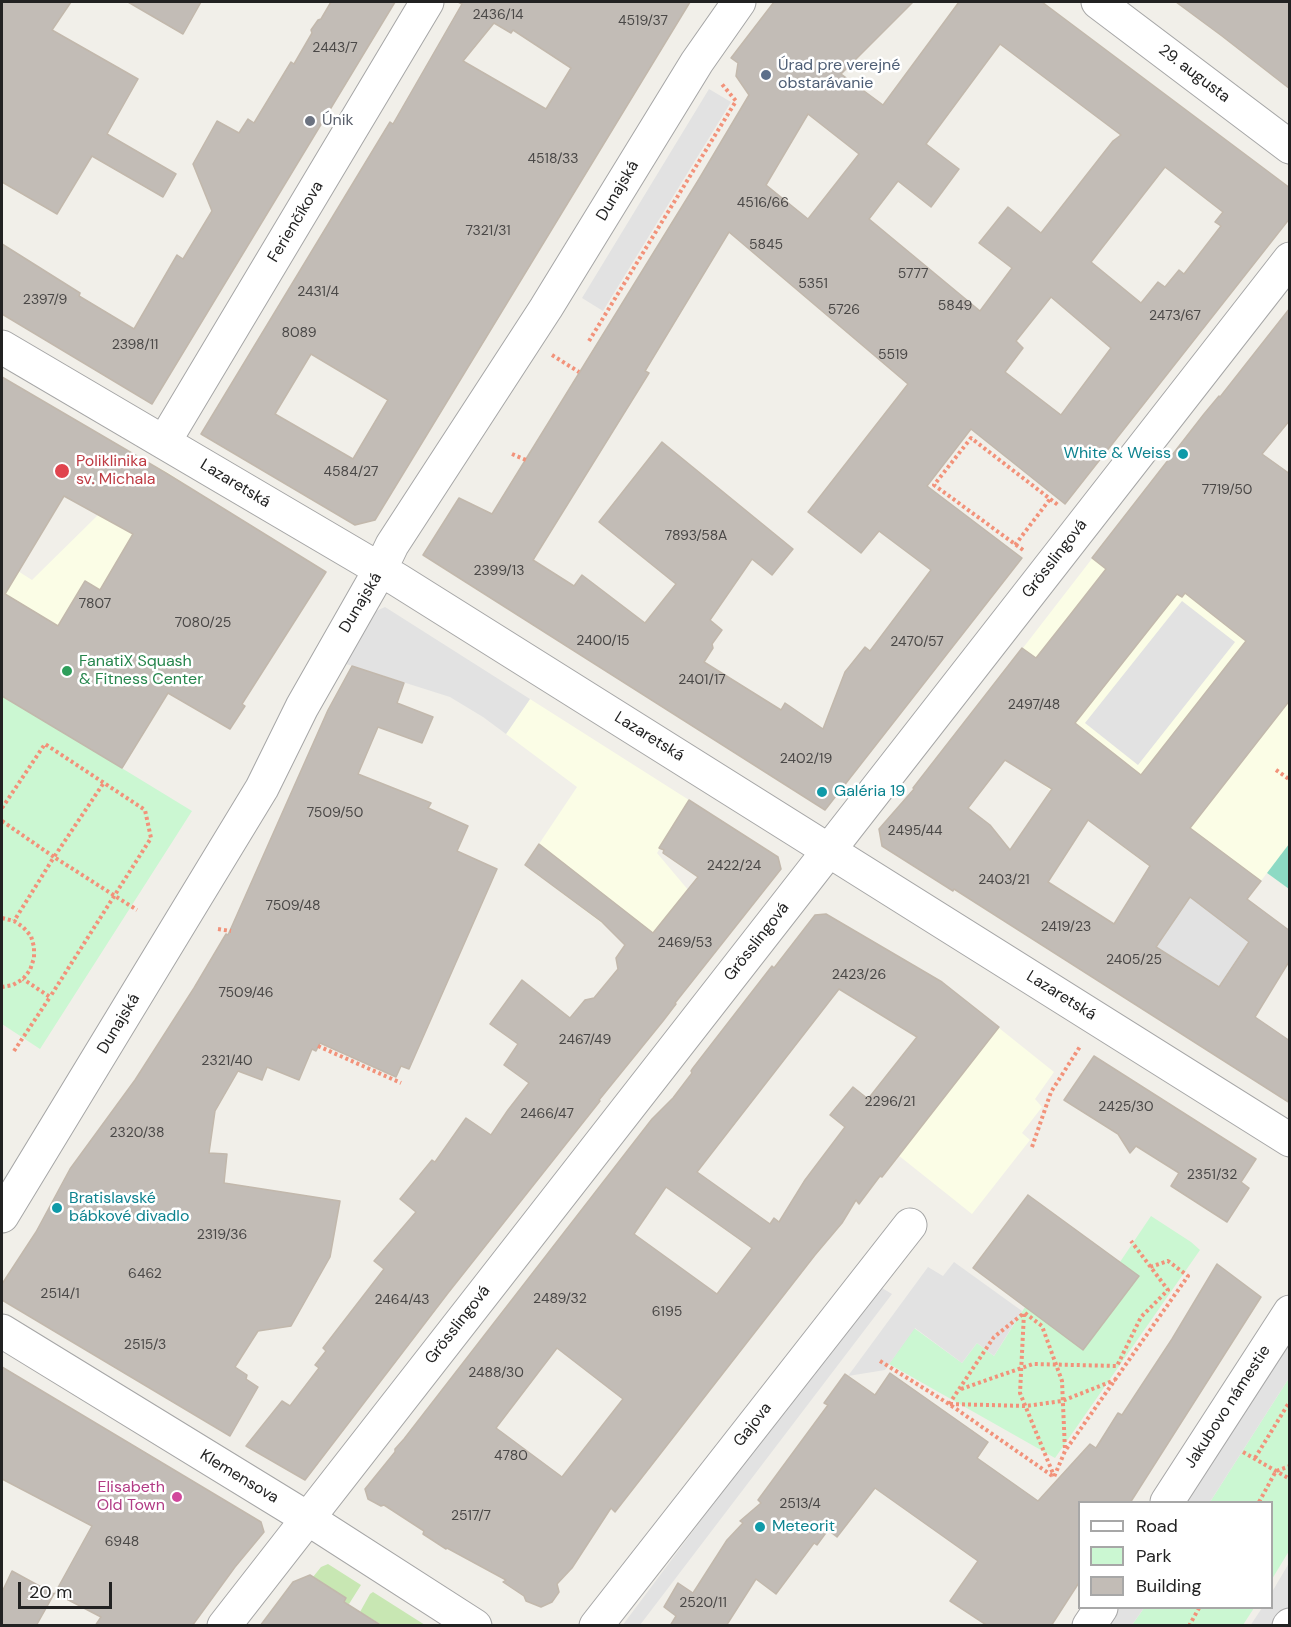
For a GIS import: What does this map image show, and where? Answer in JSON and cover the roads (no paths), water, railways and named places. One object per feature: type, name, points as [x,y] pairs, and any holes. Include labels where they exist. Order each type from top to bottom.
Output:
[{"type":"street","name":"Ferienčíkova","points":[[164,442],[427,2]]},
{"type":"street","name":"Dunajská","points":[[2,1216],[262,788],[302,706],[381,570],[392,546],[554,297],[697,62],[740,2]]},
{"type":"street","name":"29. augusta","points":[[1098,2],[1290,147]]},
{"type":"street","name":"Grösslingová","points":[[224,1626],[1290,259]]},
{"type":"street","name":"Lazaretská","points":[[2,347],[381,570],[1290,1140]]},
{"type":"street","name":"Gajova","points":[[596,1626],[910,1225]]},
{"type":"street","name":"Jakubovo námestie","points":[[1168,1501],[1290,1312]]},
{"type":"street","name":"Klemensova","points":[[2,1331],[307,1518],[475,1626]]},
{"type":"street","points":[[1089,1626],[1100,1609]]},
{"type":"place","name":"Úrad pre verejné obstarávanie","points":[[766,75]]},
{"type":"place","name":"Únik","points":[[310,121]]},
{"type":"place","name":"White & Weiss","points":[[1183,454]]},
{"type":"place","name":"Poliklinika sv. Michala","points":[[62,471]]},
{"type":"place","name":"FanatiX Squash & Fitness Center","points":[[67,671]]},
{"type":"place","name":"Galéria 19","points":[[822,792]]},
{"type":"place","name":"Bratislavské bábkové divadlo","points":[[57,1208]]},
{"type":"place","name":"Elisabeth Old Town","points":[[177,1497]]},
{"type":"place","name":"Meteorit","points":[[760,1527]]}]
